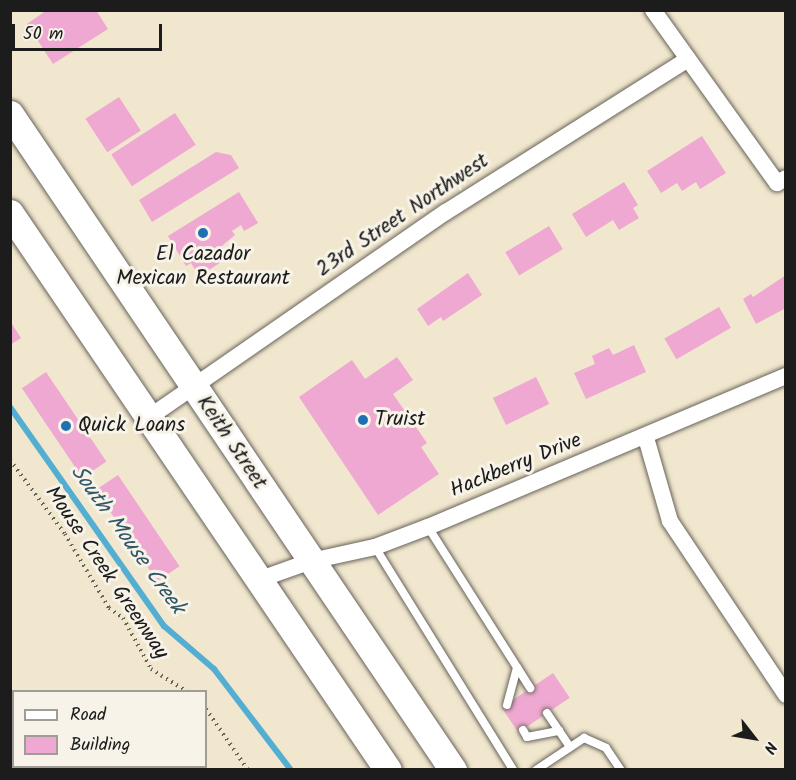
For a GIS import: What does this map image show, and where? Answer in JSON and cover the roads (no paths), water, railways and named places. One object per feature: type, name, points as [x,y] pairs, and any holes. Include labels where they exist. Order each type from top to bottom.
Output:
[{"type":"main road","name":"Keith Street","points":[[10,114],[453,770]]},
{"type":"main road","points":[[10,213],[388,770]]},
{"type":"street","points":[[653,10],[781,181]]},
{"type":"street","name":"23rd Street Northwest","points":[[148,418],[446,212],[688,59]]},
{"type":"street","name":"Hackberry Drive","points":[[258,580],[311,561],[375,548],[646,438],[786,376]]},
{"type":"street","points":[[646,438],[670,521],[786,695]]},
{"type":"lane","points":[[428,527],[531,688]]},
{"type":"lane","points":[[375,548],[513,770]]},
{"type":"lane","points":[[507,705],[517,667]]},
{"type":"lane","points":[[547,713],[570,747]]},
{"type":"lane","points":[[522,730],[527,737],[559,731]]},
{"type":"lane","points":[[536,770],[584,738],[606,748],[621,770]]},
{"type":"waterway","name":"South Mouse Creek","points":[[10,407],[164,626],[214,669],[291,770]]},
{"type":"place","name":"El Cazador Mexican Restaurant","points":[[203,233]]},
{"type":"place","name":"Truist","points":[[363,420]]},
{"type":"place","name":"Quick Loans","points":[[66,426]]}]
